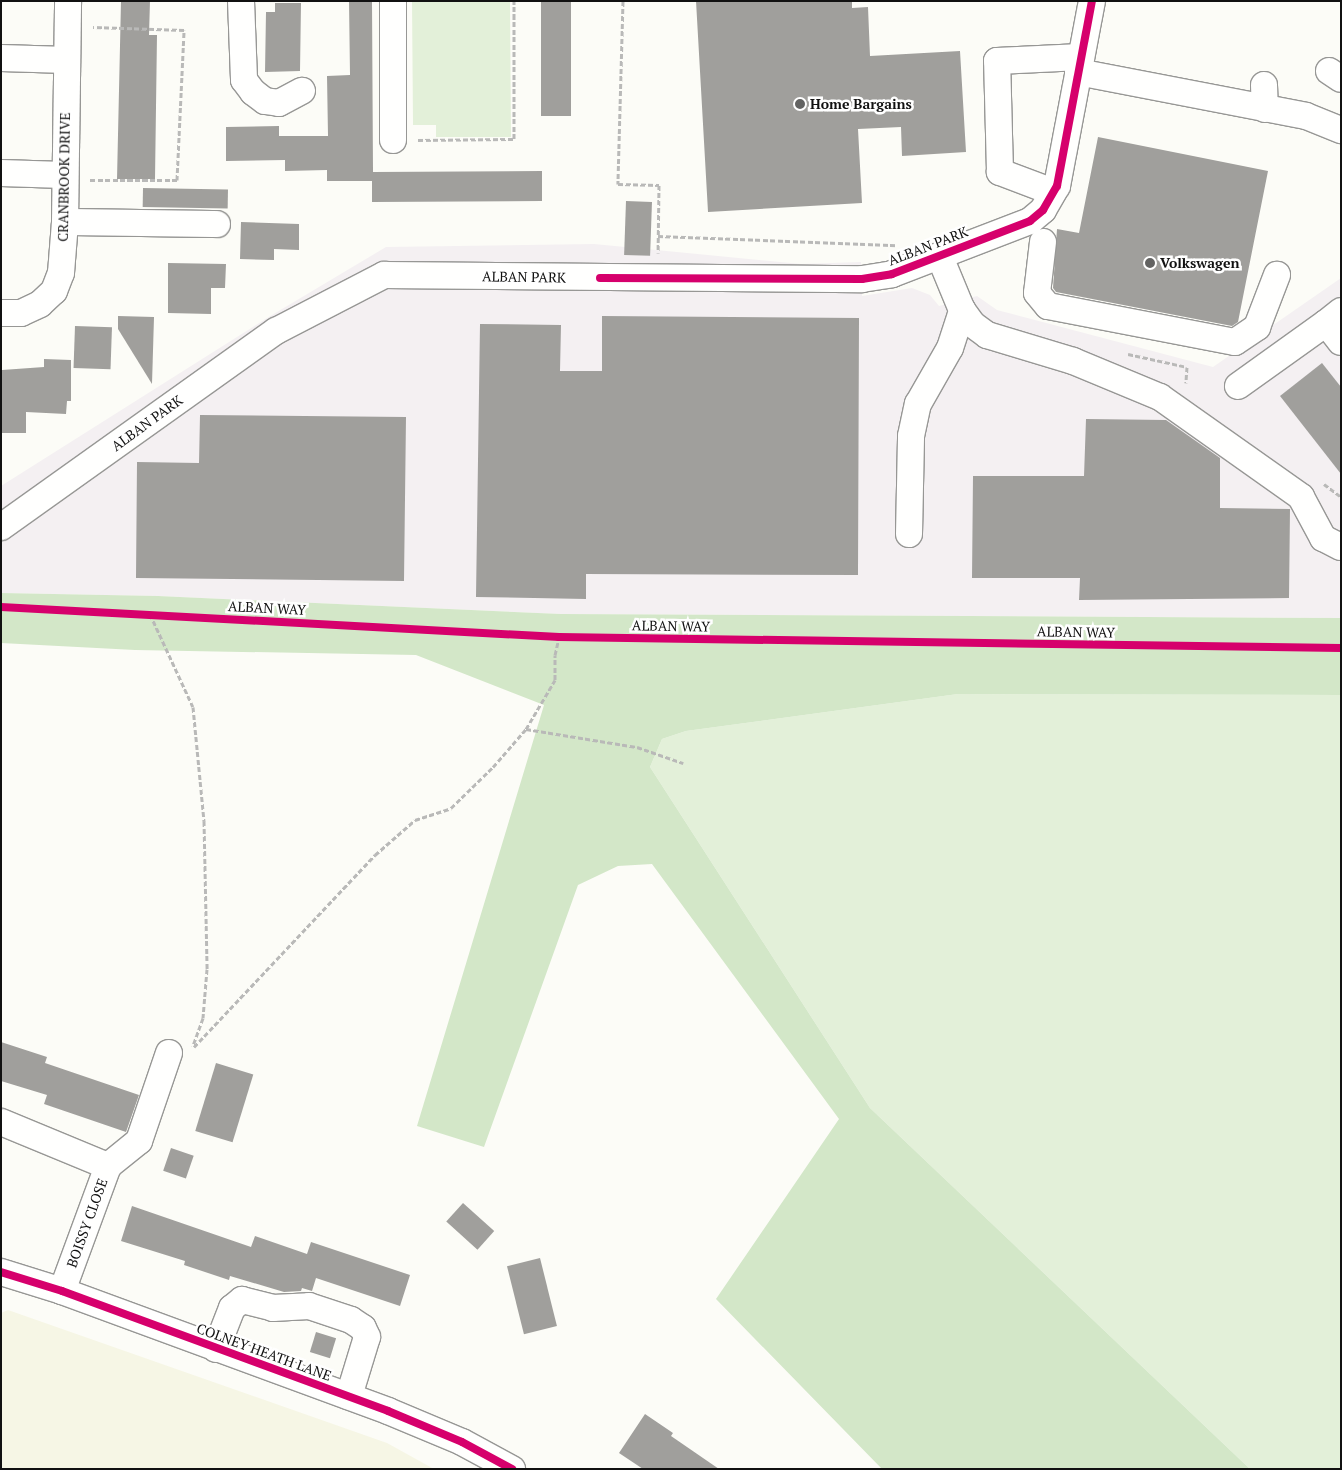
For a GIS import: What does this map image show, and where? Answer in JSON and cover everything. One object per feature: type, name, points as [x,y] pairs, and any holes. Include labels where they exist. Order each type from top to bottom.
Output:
[{"type":"street","points":[[241,1],[244,80],[253,92],[265,100],[280,103],[302,90]]},
{"type":"street","points":[[393,1],[393,140]]},
{"type":"street","name":"ALBAN PARK","points":[[1,528],[276,331],[384,275],[862,279],[892,274],[1030,221],[1043,210],[1054,192],[1092,1]]},
{"type":"street","name":"CRANBROOK DRIVE","points":[[1,313],[21,313],[40,304],[54,292],[61,273],[65,222],[64,177],[68,14]]},
{"type":"street","points":[[1,58],[67,60]]},
{"type":"street","points":[[1054,192],[1000,172],[997,61],[1080,64],[1265,97],[1341,130]]},
{"type":"street","points":[[1,173],[64,177]]},
{"type":"street","points":[[65,222],[216,224]]},
{"type":"street","points":[[1043,242],[1037,293],[1048,306],[1235,342],[1257,328],[1277,275]]},
{"type":"street","points":[[940,257],[962,310],[972,324],[987,335],[1073,362],[1160,397],[1301,496],[1323,538],[1341,546]]},
{"type":"street","points":[[909,534],[911,436],[914,420],[918,404],[950,348],[962,310]]},
{"type":"street","points":[[1238,386],[1336,325]]},
{"type":"street","name":"BOISSY CLOSE","points":[[62,1291],[108,1166],[139,1141],[169,1053]]},
{"type":"street","points":[[1,1122],[108,1166]]},
{"type":"street","name":"COLNEY HEATH LANE","points":[[1,1272],[62,1291],[216,1349],[349,1396],[462,1442],[512,1469]]},
{"type":"street","points":[[216,1349],[232,1308],[242,1300],[272,1308],[309,1306],[350,1320],[363,1328],[367,1338],[349,1396]]},
{"type":"path","points":[[393,140],[514,139],[514,1]]},
{"type":"path","points":[[623,1],[618,184],[659,185],[658,278]]},
{"type":"path","points":[[64,177],[177,180],[184,30],[68,14]]},
{"type":"path","points":[[658,236],[888,242],[940,257]]},
{"type":"path","points":[[140,613],[160,614]]},
{"type":"path","points":[[150,614],[193,707],[204,821],[207,969],[203,1018],[192,1050],[375,855],[415,820],[451,808],[526,729],[555,680],[555,655],[559,637]]},
{"type":"path","points":[[549,637],[569,638]]},
{"type":"path","points":[[526,729],[637,747],[683,763]]},
{"type":"shaded area","points":[[594,244],[801,264],[861,262],[862,296],[912,288],[930,295],[939,306],[977,296],[997,310],[1213,367],[1341,278],[1341,618],[561,614],[158,596],[1,593],[1,486],[267,318],[386,247]]},
{"type":"green space","points":[[412,1],[510,1],[511,137],[436,137],[436,125],[413,125]]},
{"type":"green space","points":[[1,593],[158,596],[561,614],[1341,618],[1341,695],[958,694],[686,731],[662,739],[650,767],[870,1108],[1250,1469],[882,1469],[716,1299],[839,1119],[652,864],[618,866],[578,885],[484,1147],[417,1126],[544,705],[416,655],[135,650],[1,643]]},
{"type":"green space","points":[[958,694],[1341,695],[1341,1469],[1250,1469],[870,1108],[650,767],[662,739],[686,731]]},
{"type":"green space","points":[[8,1310],[387,1443],[434,1469],[1,1469],[1,1313]]},
{"type":"building","points":[[121,1],[150,1],[149,35],[157,35],[155,179],[117,179]]},
{"type":"building","points":[[349,1],[372,1],[373,172],[542,171],[542,201],[372,202],[372,181],[327,181],[327,170],[285,171],[285,160],[226,161],[226,127],[279,126],[279,136],[328,136],[327,76],[350,75]]},
{"type":"building","points":[[541,1],[571,1],[571,116],[541,116]]},
{"type":"building","name":"Home Bargains","points":[[696,1],[852,1],[852,8],[868,7],[870,56],[960,51],[966,152],[902,156],[901,127],[858,129],[862,203],[708,212]]},
{"type":"building","points":[[275,3],[301,3],[300,71],[265,72],[266,12],[275,12]]},
{"type":"building","name":"Volkswagen","points":[[1098,137],[1268,171],[1238,322],[1232,326],[1056,292],[1053,288],[1057,229],[1079,233]]},
{"type":"building","points":[[143,188],[228,189],[228,208],[143,207]]},
{"type":"building","points":[[626,201],[652,202],[650,256],[624,255]]},
{"type":"building","points":[[241,222],[299,224],[299,250],[274,249],[274,260],[240,259]]},
{"type":"building","points":[[168,263],[226,264],[225,288],[211,288],[211,314],[168,313]]},
{"type":"building","points":[[118,316],[154,317],[152,384],[118,329]]},
{"type":"building","points":[[602,316],[859,318],[858,575],[586,574],[586,599],[476,597],[480,324],[561,325],[560,371],[602,371]]},
{"type":"building","points":[[75,326],[112,327],[111,369],[74,368]]},
{"type":"building","points":[[44,359],[71,360],[71,401],[67,401],[66,414],[26,412],[26,433],[1,433],[2,370],[44,367]]},
{"type":"building","points":[[1322,363],[1341,387],[1341,474],[1280,396]]},
{"type":"building","points":[[200,415],[406,417],[404,581],[136,578],[137,462],[199,463]]},
{"type":"building","points":[[1086,419],[1166,420],[1220,458],[1220,508],[1290,509],[1289,598],[1079,600],[1080,578],[972,578],[973,476],[1084,476]]},
{"type":"building","points":[[1,1042],[47,1057],[45,1063],[139,1095],[126,1132],[44,1104],[47,1095],[1,1081]]},
{"type":"building","points":[[216,1063],[253,1074],[233,1142],[195,1131]]},
{"type":"building","points":[[171,1148],[194,1156],[186,1179],[163,1171]]},
{"type":"building","points":[[463,1203],[494,1231],[477,1250],[446,1222]]},
{"type":"building","points":[[132,1206],[251,1247],[255,1236],[307,1254],[311,1242],[410,1275],[400,1306],[316,1278],[312,1291],[302,1288],[301,1291],[284,1292],[230,1276],[229,1280],[184,1265],[185,1261],[121,1241]]},
{"type":"building","points":[[540,1258],[557,1326],[524,1334],[507,1266]]},
{"type":"building","points":[[316,1332],[336,1338],[330,1358],[310,1352]]},
{"type":"building","points":[[645,1414],[673,1433],[671,1436],[719,1469],[643,1469],[619,1453]]},
{"type":"cycle path","points":[[600,278],[862,279],[892,274],[1030,221],[1043,210],[1057,186],[1092,1]]},
{"type":"cycle path","name":"ALBAN WAY","points":[[1,607],[559,637],[1341,648]]},
{"type":"cycle path","points":[[1,1272],[62,1291],[388,1411],[462,1442],[512,1469]]},
{"type":"place","name":"Home Bargains","points":[[800,104]]},
{"type":"place","name":"Volkswagen","points":[[1150,263]]}]
